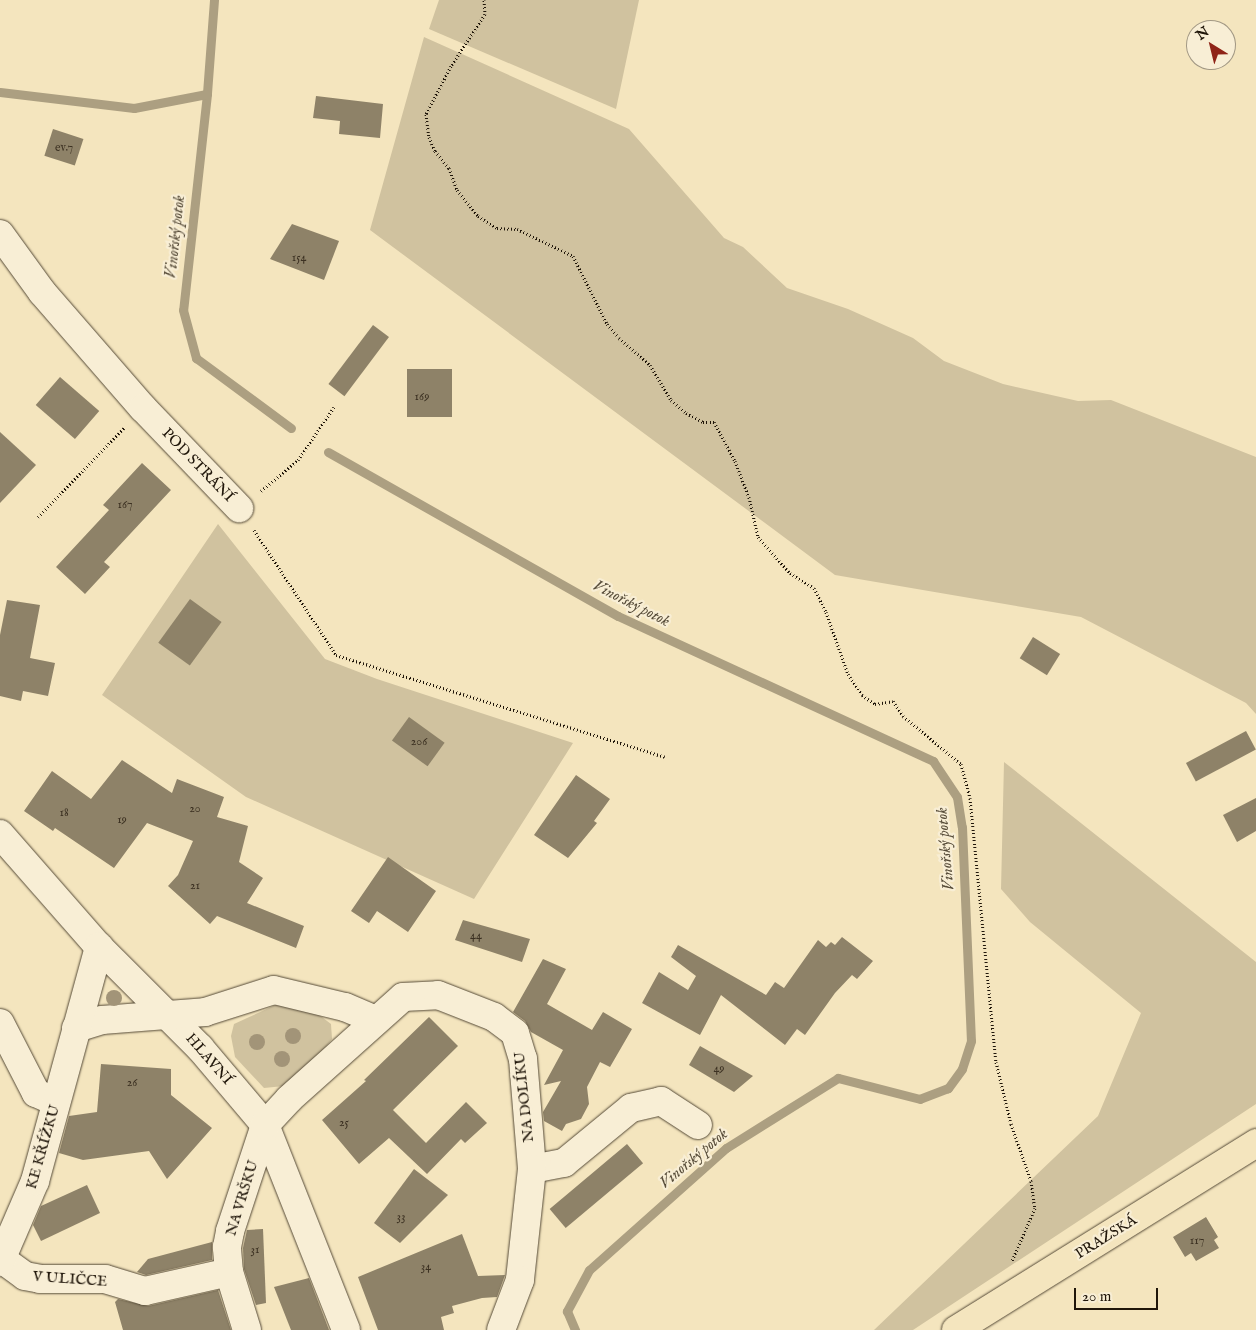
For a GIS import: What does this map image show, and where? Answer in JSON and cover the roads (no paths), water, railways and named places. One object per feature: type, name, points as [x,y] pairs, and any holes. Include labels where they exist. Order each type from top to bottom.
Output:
[{"type":"main road","name":"PRAŽSKÁ","points":[[956,1330],[1256,1144]]},
{"type":"street","name":"POD STRÁNÍ","points":[[0,234],[42,292],[143,408],[239,508]]},
{"type":"street","name":"HLAVNÍ","points":[[0,834],[99,947],[168,1014],[265,1125],[346,1330]]},
{"type":"street","name":"KE KŘÍŽKU","points":[[1,1261],[35,1181],[99,947]]},
{"type":"street","points":[[76,1028],[102,1020],[205,1012],[274,990],[345,1007],[375,1020]]},
{"type":"street","name":"NA DOLÍKU","points":[[265,1125],[375,1020],[404,997],[438,995],[494,1017],[515,1033],[523,1059],[532,1169],[520,1280],[501,1330]]},
{"type":"street","points":[[0,1023],[36,1093],[56,1102]]},
{"type":"street","points":[[532,1169],[564,1164],[631,1108],[661,1101],[698,1125]]},
{"type":"street","name":"NA VRŠKU","points":[[247,1330],[229,1272],[230,1231],[265,1125]]},
{"type":"street","name":"V ULIČCE","points":[[1,1261],[25,1276],[40,1279],[105,1279],[145,1291],[229,1272]]},
{"type":"waterway","name":"Vinořský potok","points":[[214,0],[207,94],[183,310],[196,358],[291,428]]},
{"type":"waterway","points":[[0,92],[134,108],[207,94]]},
{"type":"waterway","name":"Vinořský potok","points":[[328,452],[618,616],[933,761],[957,797],[962,827],[971,1041],[962,1069],[948,1088],[920,1099],[838,1078],[726,1148],[589,1270],[567,1311],[575,1330]]}]
